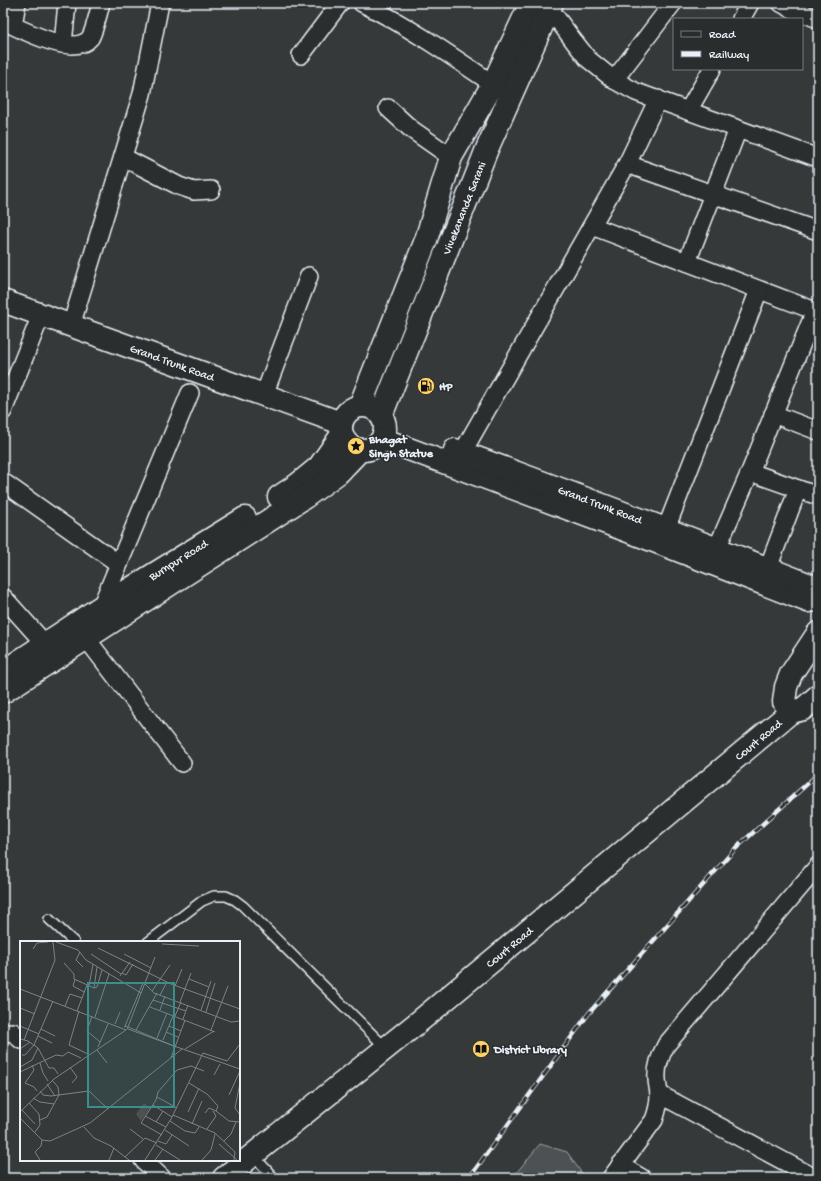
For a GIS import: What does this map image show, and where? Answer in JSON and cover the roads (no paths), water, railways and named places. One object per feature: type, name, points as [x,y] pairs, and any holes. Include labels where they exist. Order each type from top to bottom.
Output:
[{"type":"street","points":[[17,3],[8,23],[37,36],[63,44],[79,45],[90,38],[96,24],[101,3]]},
{"type":"street","points":[[63,44],[67,3]]},
{"type":"street","points":[[71,326],[142,94],[160,3]]},
{"type":"street","points":[[301,55],[340,3]]},
{"type":"street","points":[[362,3],[390,17],[425,38],[492,84],[512,94]]},
{"type":"street","points":[[614,80],[673,3]]},
{"type":"street","points":[[742,18],[750,3]]},
{"type":"street","points":[[781,3],[818,19]]},
{"type":"street","points":[[544,5],[588,59],[614,80],[636,92],[818,158]]},
{"type":"street","name":"Vivekananda Sarani","points":[[360,406],[426,240],[451,157],[492,84],[544,5]]},
{"type":"street","name":"Vivekananda Sarani","points":[[382,426],[487,149],[512,94],[544,5]]},
{"type":"street","points":[[688,111],[711,70]]},
{"type":"street","points":[[462,453],[627,164],[658,100]]},
{"type":"street","points":[[388,108],[411,129],[451,157]]},
{"type":"street","points":[[687,262],[738,129]]},
{"type":"street","points":[[123,157],[179,186],[194,191],[211,190]]},
{"type":"street","points":[[627,164],[818,231]]},
{"type":"street","points":[[592,226],[817,312],[717,548]]},
{"type":"street","points":[[264,395],[309,276]]},
{"type":"street","points":[[666,528],[759,290]]},
{"type":"street","name":"Grand Trunk Road","points":[[3,301],[264,395],[341,430],[349,446],[360,450]]},
{"type":"street","points":[[3,411],[41,315]]},
{"type":"street","points":[[101,607],[190,393]]},
{"type":"street","points":[[341,430],[348,412],[360,406]]},
{"type":"street","name":"Grand Trunk Road","points":[[360,406],[372,408],[382,426],[644,537],[815,595]]},
{"type":"street","points":[[773,414],[818,431]]},
{"type":"street","points":[[3,692],[305,497],[338,473],[360,450],[368,449],[376,445],[382,426]]},
{"type":"street","name":"Grand Trunk Road","points":[[382,426],[462,453],[666,528],[768,568],[815,595]]},
{"type":"street","name":"Burnpur Road","points":[[3,672],[101,607],[297,485],[319,466],[341,430]]},
{"type":"street","points":[[750,472],[818,496]]},
{"type":"street","points":[[3,482],[119,564]]},
{"type":"street","points":[[768,568],[798,489]]},
{"type":"street","points":[[3,597],[45,644]]},
{"type":"street","name":"Court Road","points":[[791,712],[784,702],[786,687],[791,674],[818,633]]},
{"type":"street","points":[[86,638],[182,762]]},
{"type":"street","name":"Court Road","points":[[224,1178],[386,1048],[791,712],[803,709],[818,696]]},
{"type":"street","points":[[642,1178],[616,1172],[654,1120],[658,1109],[659,1094],[656,1080],[658,1066],[661,1054],[666,1045],[818,866]]},
{"type":"street","points":[[3,1033],[13,1032],[20,1039]]},
{"type":"street","points":[[659,1094],[815,1178]]},
{"type":"street","points":[[144,1161],[162,1178]]},
{"type":"lane","points":[[149,941],[202,901],[214,896],[226,896],[235,900],[243,906],[386,1048]]},
{"type":"lane","points":[[49,919],[73,941]]},
{"type":"lane","points":[[253,1155],[274,1178]]},
{"type":"railway","points":[[469,1178],[589,1013],[735,849],[818,774]]},
{"type":"place","name":"HP","points":[[426,386]]},
{"type":"place","name":"Bhagat Singh Statue","points":[[356,446]]},
{"type":"place","name":"District Library","points":[[481,1049]]}]
